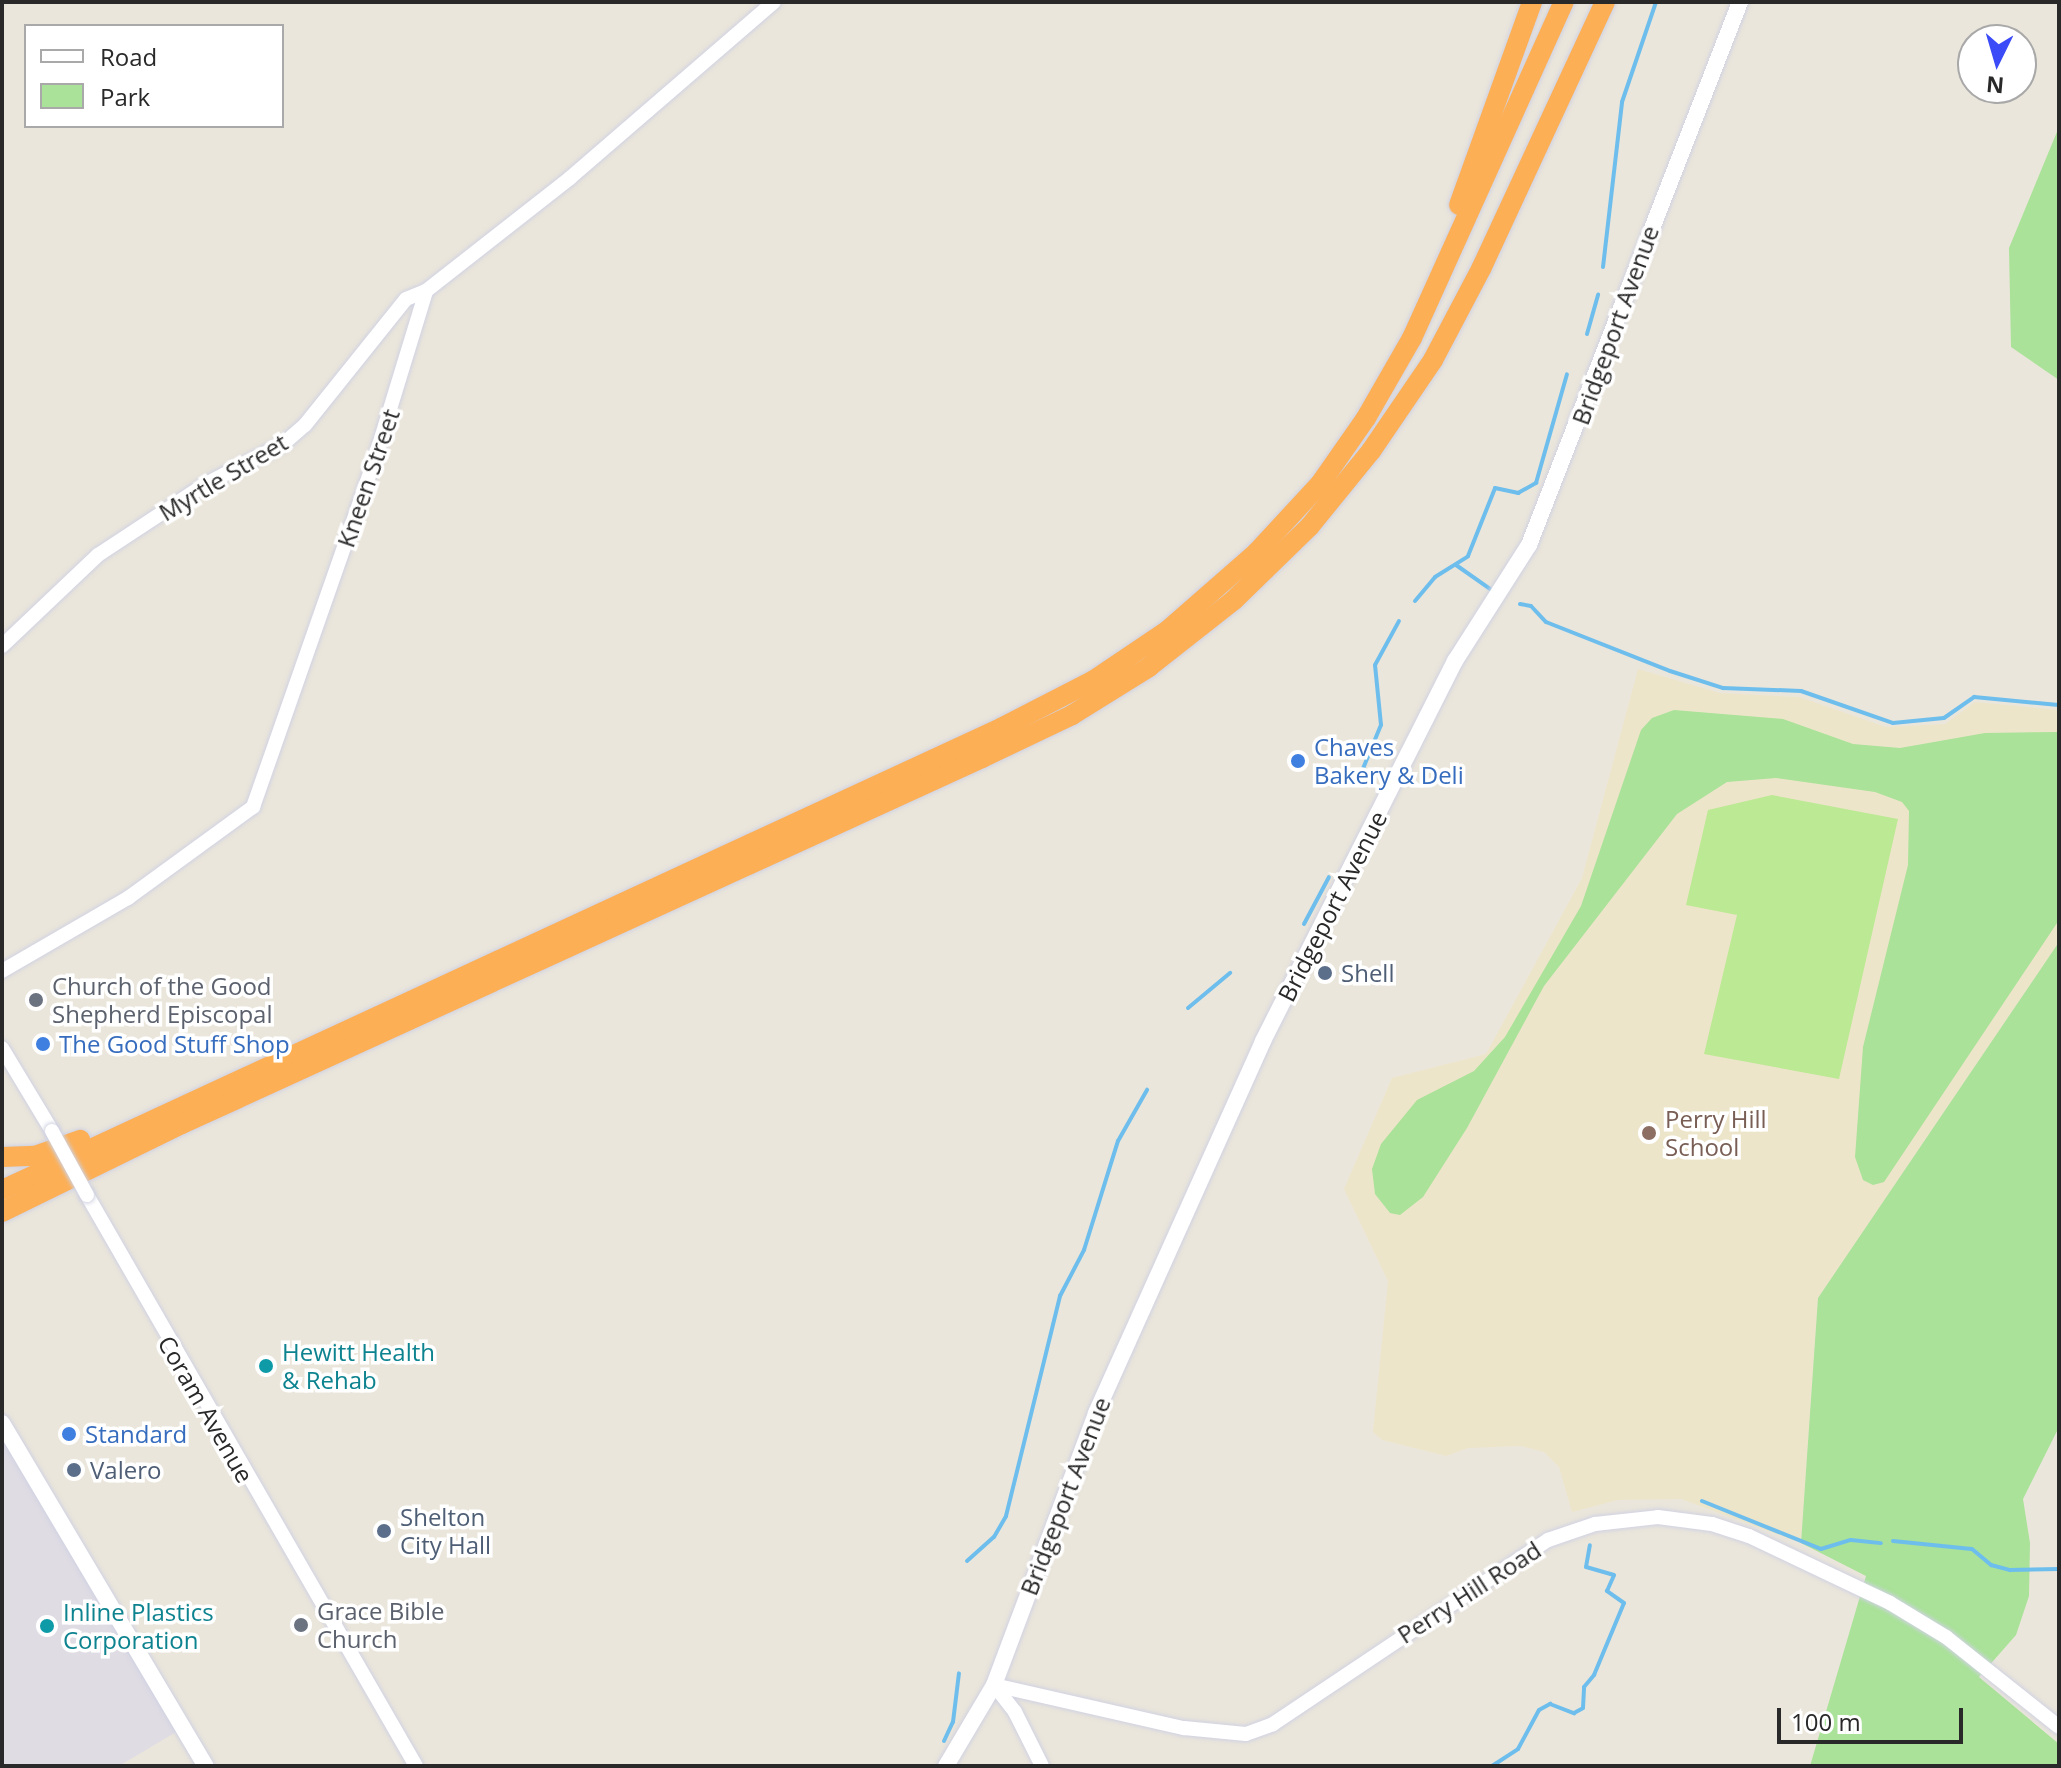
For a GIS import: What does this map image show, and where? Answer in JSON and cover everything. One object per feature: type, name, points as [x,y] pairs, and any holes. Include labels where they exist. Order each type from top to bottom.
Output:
[{"type":"highway","points":[[1412,338],[1532,2]]},
{"type":"highway","points":[[2,1212],[1072,715],[1149,667],[1234,600],[1320,484],[1412,338],[1564,2]]},
{"type":"highway","points":[[2,1190],[174,1107],[1001,728],[1094,680],[1168,630],[1214,589],[1310,526],[1371,451],[1433,360],[1530,171],[1605,2]]},
{"type":"highway","points":[[2,1157],[35,1156],[174,1107]]},
{"type":"main road","name":"Bridgeport Avenue","points":[[946,1766],[994,1685],[1096,1413],[1263,1041],[1455,661],[1534,535],[1740,2]]},
{"type":"main road","points":[[2,1423],[206,1766]]},
{"type":"street","points":[[426,291],[570,178],[774,2]]},
{"type":"street","name":"Myrtle Street","points":[[2,646],[98,555],[204,485],[283,444],[305,425],[406,299],[426,291]]},
{"type":"street","name":"Kneen Street","points":[[2,971],[128,898],[253,807],[415,338],[426,291]]},
{"type":"street","name":"Coram Avenue","points":[[2,1048],[416,1766]]},
{"type":"street","name":"Perry Hill Road","points":[[994,1685],[1184,1728],[1246,1734],[1273,1724],[1548,1540],[1595,1524],[1658,1517],[1712,1524],[1749,1536],[1890,1603],[1946,1637],[2059,1727]]},
{"type":"street","points":[[994,1685],[1015,1712],[1042,1766]]},
{"type":"shaded area","name":"Perry Hill School","points":[[1638,669],[1720,693],[1799,697],[1886,727],[1945,724],[1975,702],[2059,710],[2059,942],[1818,1298],[1801,1543],[1681,1499],[1618,1500],[1572,1512],[1559,1467],[1544,1452],[1521,1446],[1468,1448],[1446,1456],[1382,1440],[1373,1432],[1388,1281],[1344,1189],[1392,1078],[1486,1054],[1582,878]]},
{"type":"shaded area","name":"Inline Plastics Corporation","points":[[2,1423],[183,1728],[119,1766],[2,1766]]},
{"type":"green space","points":[[2059,127],[2059,380],[2011,347],[2009,248]]},
{"type":"green space","points":[[1674,710],[1783,719],[1853,744],[1900,748],[1985,733],[2059,732],[2059,920],[1884,1182],[1873,1185],[1863,1180],[1855,1157],[1863,1047],[1908,865],[1909,811],[1902,802],[1875,792],[1776,778],[1727,782],[1677,814],[1544,986],[1467,1128],[1423,1197],[1400,1215],[1390,1213],[1375,1194],[1372,1169],[1381,1144],[1417,1100],[1474,1071],[1505,1037],[1581,906],[1641,730],[1652,718]]},
{"type":"green space","points":[[1772,795],[1898,819],[1839,1079],[1704,1054],[1737,915],[1686,905],[1708,810]]},
{"type":"green space","points":[[2059,942],[2059,1427],[2023,1499],[2030,1543],[2029,1596],[2016,1635],[1979,1677],[2059,1744],[2059,1766],[1810,1766],[1866,1576],[1801,1543],[1818,1298]]},
{"type":"waterway","points":[[1603,267],[1622,102],[1656,2]]},
{"type":"waterway","points":[[1587,334],[1598,295]]},
{"type":"waterway","points":[[1415,601],[1435,577],[1468,556],[1495,488],[1518,493],[1536,483],[1567,374]]},
{"type":"waterway","points":[[1456,565],[1490,589]]},
{"type":"waterway","points":[[1520,604],[1531,606],[1546,622],[1670,671],[1723,688],[1801,691],[1893,723],[1944,718],[1974,697],[2059,705]]},
{"type":"waterway","points":[[1362,771],[1381,725],[1375,665],[1399,621]]},
{"type":"waterway","points":[[1304,924],[1329,877]]},
{"type":"waterway","points":[[1188,1008],[1230,973]]},
{"type":"waterway","points":[[967,1561],[994,1537],[1006,1516],[1060,1296],[1084,1250],[1118,1141],[1147,1090]]},
{"type":"waterway","points":[[1702,1501],[1821,1549],[1851,1540],[1881,1543]]},
{"type":"waterway","points":[[1893,1541],[1972,1549],[1991,1565],[2010,1570],[2059,1569]]},
{"type":"waterway","points":[[1492,1766],[1518,1749],[1539,1710],[1550,1704],[1574,1713],[1583,1708],[1584,1687],[1594,1675],[1624,1603],[1607,1591],[1614,1575],[1586,1567],[1590,1545]]},
{"type":"waterway","points":[[944,1741],[953,1722],[959,1673]]},
{"type":"place","name":"Chaves Bakery & Deli","points":[[1298,761]]},
{"type":"place","name":"Shell","points":[[1325,973]]},
{"type":"place","name":"Church of the Good Shepherd Episcopal","points":[[36,1000]]},
{"type":"place","name":"The Good Stuff Shop","points":[[43,1044]]},
{"type":"place","name":"Perry Hill School","points":[[1649,1133]]},
{"type":"place","name":"Hewitt Health & Rehab","points":[[266,1366]]},
{"type":"place","name":"Standard","points":[[69,1434]]},
{"type":"place","name":"Valero","points":[[74,1470]]},
{"type":"place","name":"Shelton City Hall","points":[[384,1531]]},
{"type":"place","name":"Grace Bible Church","points":[[301,1625]]},
{"type":"place","name":"Inline Plastics Corporation","points":[[47,1626]]}]
